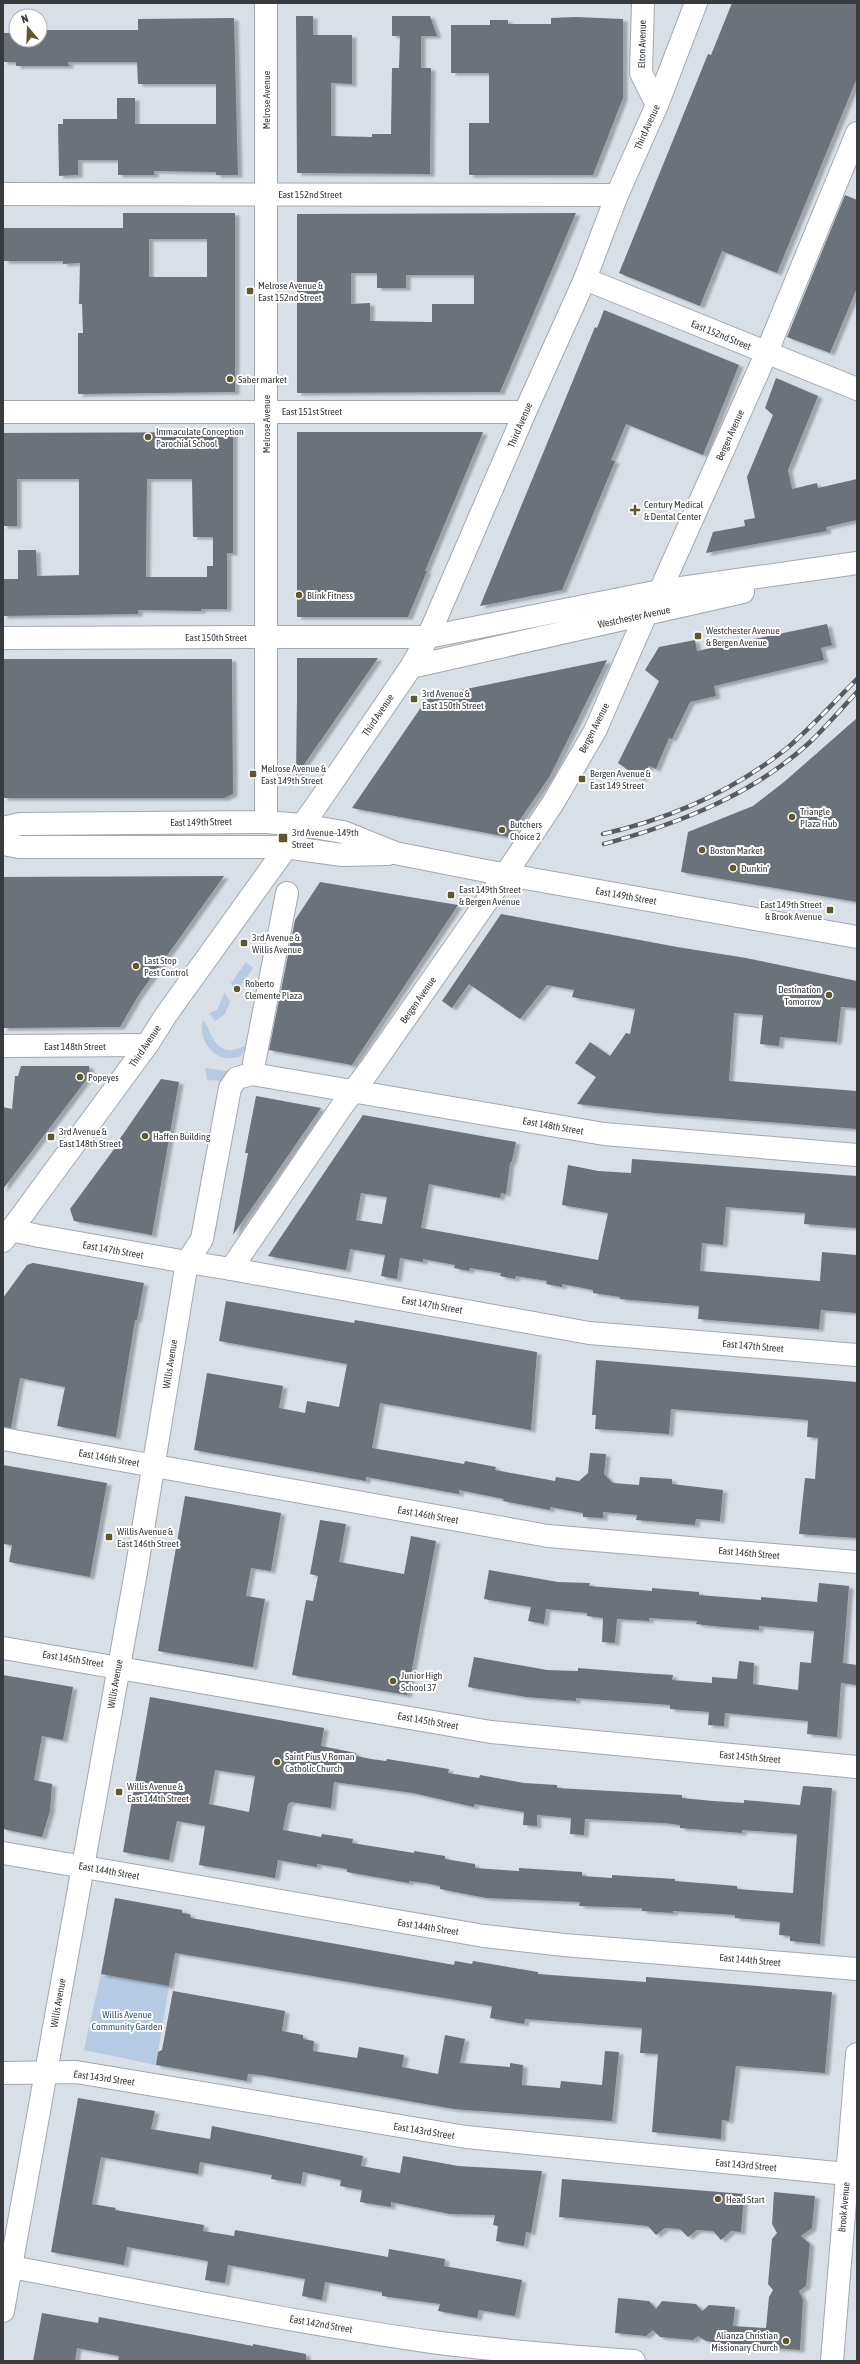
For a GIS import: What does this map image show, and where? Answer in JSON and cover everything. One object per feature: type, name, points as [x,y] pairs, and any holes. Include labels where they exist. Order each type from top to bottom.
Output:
[{"type":"street","name":"Melrose Avenue","points":[[266,3],[266,822]]},
{"type":"street","name":"Elton Avenue","points":[[643,3],[641,72],[657,105]]},
{"type":"street","name":"Third Avenue","points":[[7,1235],[147,1045],[166,1015],[302,825],[411,667],[428,637],[525,412],[585,279],[617,195],[657,105],[696,3]]},
{"type":"street","name":"Bergen Avenue","points":[[231,1269],[354,1090],[370,1070],[505,875],[553,803],[594,731],[646,614],[660,591],[766,354],[857,133]]},
{"type":"street","name":"East 152nd Street","points":[[3,194],[617,195]]},
{"type":"street","name":"East 152nd Street","points":[[585,279],[766,354],[857,389]]},
{"type":"street","name":"East 151st Street","points":[[3,412],[266,410],[525,412]]},
{"type":"street","name":"Westchester Avenue","points":[[428,637],[660,591],[857,564]]},
{"type":"street","name":"Westchester Avenue","points":[[411,667],[646,614],[857,564]]},
{"type":"street","name":"East 150th Street","points":[[3,638],[428,637]]},
{"type":"street","name":"East 149th Street","points":[[3,828],[20,824],[266,822],[302,825],[343,832],[395,854]]},
{"type":"street","name":"East 149th Street","points":[[3,844],[19,847],[285,847],[342,855],[395,854],[505,875],[857,937]]},
{"type":"street","points":[[253,1068],[287,893]]},
{"type":"street","name":"East 148th Street","points":[[3,1046],[147,1045]]},
{"type":"street","name":"East 148th Street","points":[[253,1068],[354,1090],[604,1134],[857,1155]]},
{"type":"street","name":"Willis Avenue","points":[[3,2311],[118,1667],[187,1262],[202,1239],[230,1088],[237,1078],[253,1068]]},
{"type":"street","name":"East 147th Street","points":[[7,1235],[38,1236],[583,1332],[857,1355]]},
{"type":"street","name":"East 146th Street","points":[[3,1439],[548,1536],[857,1562]]},
{"type":"street","name":"East 145th Street","points":[[3,1648],[491,1732],[857,1767]]},
{"type":"street","name":"East 144th Street","points":[[3,1853],[499,1938],[857,1970]]},
{"type":"street","name":"Brook Avenue","points":[[832,2361],[857,2054]]},
{"type":"street","name":"East 143rd Street","points":[[3,2073],[76,2072],[466,2137],[847,2174]]},
{"type":"street","name":"East 142nd Street","points":[[11,2267],[339,2327],[433,2342],[530,2353],[634,2361]]},
{"type":"green space","points":[[246,962],[253,968],[235,994],[231,983]]},
{"type":"green space","points":[[225,992],[230,1002],[225,1014],[215,1021],[209,1013],[217,1010]]},
{"type":"green space","points":[[203,1020],[212,1038],[223,1048],[233,1050],[247,1046],[241,1056],[225,1058],[217,1055],[211,1050],[203,1037]]},
{"type":"green space","points":[[205,1068],[234,1072],[224,1081],[207,1080]]},
{"type":"green space","name":"Willis Avenue Community Garden","points":[[101,1974],[169,1986],[156,2065],[84,2050]]},
{"type":"building","points":[[732,3],[857,3],[857,78],[777,273],[722,251],[700,306],[619,273],[708,54],[711,55]]},
{"type":"building","points":[[296,16],[313,16],[313,35],[352,35],[352,84],[331,83],[331,136],[372,137],[372,134],[391,134],[392,68],[399,68],[400,36],[392,36],[392,16],[430,16],[437,36],[421,36],[421,68],[431,68],[430,174],[297,173]]},
{"type":"building","points":[[576,17],[623,19],[623,98],[593,175],[469,175],[469,123],[489,123],[489,73],[451,73],[451,25],[490,25],[490,20],[508,20],[508,24],[551,24],[551,18]]},
{"type":"building","points":[[234,18],[238,175],[216,175],[216,172],[154,171],[154,175],[118,175],[118,160],[78,160],[78,175],[59,176],[58,124],[63,124],[63,119],[117,119],[117,98],[135,98],[135,124],[216,124],[216,84],[138,84],[137,62],[68,62],[69,66],[16,66],[16,62],[3,62],[3,33],[8,33],[8,48],[48,48],[48,30],[138,30],[138,19]]},
{"type":"building","points":[[845,195],[857,200],[857,288],[830,353],[787,337]]},
{"type":"building","points":[[123,213],[235,213],[235,392],[78,394],[78,333],[83,333],[82,304],[79,304],[80,263],[63,264],[63,261],[4,261],[4,228],[123,228]],"holes":[[[149,239],[207,239],[207,277],[149,277]]]},
{"type":"building","points":[[576,213],[500,392],[297,393],[297,214]],"holes":[[[351,273],[377,273],[377,288],[406,288],[406,275],[474,275],[474,304],[432,304],[432,322],[370,321],[370,303],[351,304]]]},
{"type":"building","points":[[604,310],[739,365],[703,455],[626,424],[611,460],[615,461],[562,590],[480,606],[595,327],[597,328]]},
{"type":"building","points":[[776,378],[818,396],[788,470],[792,489],[817,483],[818,488],[857,479],[857,520],[826,527],[827,531],[706,553],[713,532],[745,526],[744,520],[755,518],[747,477],[773,415],[765,408]]},
{"type":"building","points":[[233,432],[233,553],[227,553],[227,609],[201,609],[201,611],[138,610],[138,614],[3,616],[3,579],[18,579],[18,550],[36,550],[37,576],[79,575],[79,479],[17,479],[17,526],[3,526],[3,433]],"holes":[[[147,479],[192,479],[193,537],[213,537],[213,566],[207,566],[207,577],[146,577]]]},
{"type":"building","points":[[297,432],[483,432],[425,571],[427,571],[408,617],[297,617]]},
{"type":"building","points":[[827,624],[832,645],[821,648],[824,660],[714,686],[716,696],[690,702],[672,739],[669,738],[656,769],[649,766],[641,779],[618,763],[659,681],[645,670],[659,647],[695,640],[697,651]]},
{"type":"building","points":[[297,658],[378,658],[296,776],[297,697]]},
{"type":"building","points":[[3,659],[232,659],[233,794],[224,798],[3,798]]},
{"type":"building","points":[[607,660],[550,776],[508,837],[352,808],[426,700],[432,696]]},
{"type":"building","name":"Triangle Plaza Hub","points":[[857,718],[857,902],[681,872],[688,832],[753,806],[784,782]]},
{"type":"building","points":[[224,876],[138,996],[120,1027],[3,1028],[3,877]]},
{"type":"building","points":[[320,882],[458,905],[352,1065],[269,1050],[295,920]]},
{"type":"building","points":[[501,914],[677,947],[746,958],[857,981],[857,1008],[841,1007],[837,1042],[780,1037],[779,1046],[760,1044],[763,1015],[734,1013],[729,1081],[857,1091],[857,1129],[655,1113],[577,1104],[596,1077],[575,1063],[590,1042],[610,1056],[626,1033],[630,1034],[635,1009],[572,997],[574,990],[547,985],[520,1019],[469,984],[452,1008],[442,1001]]},
{"type":"building","points":[[21,1066],[89,1066],[90,1075],[3,1189],[3,1107],[12,1109],[15,1076],[18,1076]]},
{"type":"building","points":[[161,1079],[179,1082],[152,1235],[74,1221],[70,1209],[120,1141],[119,1140]]},
{"type":"building","points":[[256,1096],[321,1108],[233,1235],[248,1153],[245,1153]]},
{"type":"building","points":[[363,1115],[516,1142],[512,1161],[510,1163],[506,1194],[501,1193],[500,1198],[429,1184],[421,1228],[598,1260],[608,1213],[562,1205],[568,1165],[598,1171],[631,1173],[632,1159],[857,1176],[857,1228],[804,1224],[805,1213],[726,1207],[723,1245],[702,1243],[700,1271],[820,1281],[822,1252],[857,1255],[857,1313],[821,1310],[819,1329],[698,1319],[699,1306],[620,1299],[620,1297],[593,1293],[593,1290],[562,1284],[562,1287],[546,1284],[547,1281],[516,1276],[515,1279],[500,1276],[501,1273],[470,1268],[469,1271],[454,1268],[455,1265],[423,1259],[423,1262],[400,1258],[397,1279],[381,1276],[385,1255],[350,1249],[346,1270],[268,1256]],"holes":[[[361,1193],[387,1197],[382,1224],[356,1220]]]},
{"type":"building","points":[[33,1263],[144,1283],[137,1320],[135,1320],[116,1437],[57,1426],[65,1387],[20,1378],[11,1428],[3,1427],[3,1298],[27,1265]]},
{"type":"building","points":[[226,1301],[354,1323],[355,1320],[537,1352],[531,1430],[380,1403],[372,1448],[464,1464],[465,1461],[496,1467],[495,1470],[555,1481],[556,1477],[579,1481],[588,1473],[590,1453],[606,1454],[604,1474],[613,1483],[639,1485],[640,1477],[672,1479],[672,1484],[723,1490],[720,1521],[696,1519],[695,1525],[636,1520],[637,1515],[603,1512],[603,1518],[583,1517],[583,1513],[550,1507],[550,1510],[503,1501],[504,1499],[459,1490],[459,1494],[366,1477],[366,1481],[194,1450],[207,1373],[283,1386],[279,1408],[305,1413],[307,1401],[339,1407],[347,1364],[219,1341]]},
{"type":"building","points":[[596,1360],[857,1382],[857,1538],[799,1534],[805,1478],[815,1479],[818,1438],[807,1437],[808,1420],[671,1409],[669,1434],[595,1429],[596,1415],[592,1415]]},
{"type":"building","points":[[3,1465],[107,1483],[90,1577],[9,1562],[12,1545],[3,1544]]},
{"type":"building","points":[[185,1496],[281,1513],[271,1571],[251,1568],[246,1596],[265,1599],[253,1667],[158,1651]]},
{"type":"building","points":[[320,1520],[346,1524],[339,1562],[404,1574],[411,1536],[436,1541],[407,1695],[292,1675],[306,1600],[313,1601],[318,1576],[310,1574]]},
{"type":"building","points":[[489,1570],[558,1582],[590,1583],[589,1586],[652,1591],[652,1588],[699,1592],[699,1595],[761,1600],[761,1597],[817,1602],[819,1583],[849,1586],[843,1663],[857,1665],[857,1685],[841,1683],[837,1737],[807,1734],[808,1721],[725,1713],[724,1726],[708,1725],[709,1712],[670,1709],[670,1705],[576,1698],[576,1701],[526,1697],[468,1687],[474,1657],[547,1670],[578,1671],[578,1668],[673,1675],[672,1680],[712,1683],[712,1677],[737,1679],[739,1661],[754,1663],[753,1684],[798,1690],[800,1662],[811,1663],[814,1631],[759,1626],[759,1630],[696,1624],[697,1621],[649,1618],[649,1621],[617,1619],[615,1643],[602,1642],[603,1618],[587,1616],[587,1613],[546,1609],[544,1624],[528,1621],[531,1607],[484,1599]]},
{"type":"building","points":[[3,1675],[73,1687],[63,1740],[42,1736],[34,1780],[52,1784],[50,1811],[42,1837],[3,1829]]},
{"type":"building","points":[[150,1697],[324,1728],[321,1746],[356,1753],[356,1756],[371,1759],[386,1761],[387,1759],[449,1769],[448,1773],[479,1778],[480,1775],[524,1783],[557,1785],[557,1788],[682,1795],[682,1798],[713,1801],[744,1803],[744,1800],[800,1805],[803,1786],[832,1788],[820,1944],[790,1941],[790,1936],[779,1935],[780,1922],[735,1918],[735,1915],[673,1911],[673,1913],[642,1911],[642,1908],[579,1906],[580,1902],[486,1898],[440,1889],[440,1886],[425,1883],[409,1881],[409,1883],[347,1872],[347,1869],[317,1864],[317,1867],[278,1860],[275,1878],[199,1865],[205,1826],[177,1821],[169,1860],[123,1852]],"holes":[[[215,1770],[255,1776],[249,1812],[209,1804]],[[334,1782],[413,1793],[474,1807],[474,1804],[524,1812],[523,1825],[537,1826],[537,1815],[571,1818],[570,1834],[584,1835],[585,1819],[664,1823],[680,1825],[680,1828],[742,1833],[742,1830],[797,1834],[793,1893],[737,1889],[737,1886],[675,1881],[675,1879],[612,1875],[612,1878],[582,1876],[582,1872],[519,1868],[519,1871],[475,1868],[475,1864],[445,1859],[445,1856],[414,1851],[414,1853],[352,1843],[353,1839],[322,1834],[321,1837],[283,1830],[288,1804],[291,1802],[331,1808]]]},
{"type":"building","points":[[115,1898],[182,1910],[182,1913],[190,1914],[191,1918],[454,1965],[455,1961],[472,1964],[473,1961],[538,1972],[538,1974],[646,1982],[646,1977],[832,1992],[825,2073],[736,2066],[729,2121],[722,2120],[721,2139],[652,2132],[658,2054],[640,2053],[642,2028],[525,2019],[524,2024],[490,2018],[492,2006],[175,1953],[169,1986],[101,1974]]},
{"type":"building","points":[[173,1991],[285,2011],[282,2031],[303,2035],[303,2039],[314,2041],[313,2051],[357,2058],[359,2047],[404,2055],[402,2067],[438,2074],[445,2035],[465,2039],[460,2063],[510,2067],[510,2063],[523,2065],[522,2085],[560,2088],[561,2081],[602,2085],[605,2051],[619,2052],[612,2121],[454,2109],[261,2075],[248,2074],[247,2081],[156,2065],[158,2052],[162,2050]]},
{"type":"building","points":[[78,2098],[155,2111],[151,2129],[210,2139],[212,2126],[363,2156],[361,2166],[400,2173],[403,2156],[458,2166],[542,2171],[531,2233],[526,2232],[524,2246],[496,2241],[498,2226],[493,2225],[495,2215],[450,2214],[391,2202],[391,2207],[360,2202],[362,2190],[340,2186],[341,2180],[303,2172],[301,2184],[271,2179],[272,2175],[200,2162],[198,2174],[101,2157],[92,2204],[116,2208],[115,2210],[204,2225],[203,2231],[234,2236],[235,2230],[388,2257],[389,2249],[445,2259],[444,2266],[522,2280],[515,2316],[479,2310],[477,2318],[438,2311],[440,2304],[382,2296],[382,2292],[325,2282],[322,2300],[302,2296],[305,2279],[228,2265],[225,2283],[205,2280],[208,2261],[127,2247],[124,2265],[51,2252]]},
{"type":"building","points":[[562,2179],[744,2194],[741,2232],[731,2231],[721,2240],[713,2231],[697,2230],[688,2237],[680,2229],[665,2228],[656,2235],[648,2226],[559,2217]]},
{"type":"building","points":[[774,2192],[815,2196],[812,2228],[801,2236],[810,2244],[806,2286],[799,2291],[803,2300],[800,2350],[733,2345],[706,2341],[698,2336],[693,2340],[660,2337],[653,2330],[646,2336],[615,2333],[618,2298],[649,2301],[656,2309],[662,2301],[696,2304],[702,2311],[709,2305],[735,2307],[733,2326],[766,2328],[769,2297],[773,2290],[768,2284],[772,2239],[777,2233],[772,2224]]},
{"type":"building","points":[[42,2313],[98,2323],[99,2317],[253,2346],[253,2344],[306,2354],[306,2361],[118,2361],[119,2356],[77,2348],[75,2361],[33,2361]]},
{"type":"railway","points":[[603,834],[628,828],[676,812],[699,802],[744,778],[786,749],[857,679]]},
{"type":"railway","points":[[604,844],[686,817],[739,793],[787,761],[809,743],[857,692]]},
{"type":"place","name":"Melrose Avenue & East 152nd Street","points":[[250,291]]},
{"type":"place","name":"Saber market","points":[[230,379]]},
{"type":"place","name":"Immaculate Conception Parochial School","points":[[148,437]]},
{"type":"place","name":"Century Medical & Dental Center","points":[[635,510]]},
{"type":"place","name":"Blink Fitness","points":[[299,595]]},
{"type":"place","name":"Westchester Avenue & Bergen Avenue","points":[[698,636]]},
{"type":"place","name":"3rd Avenue & East 150th Street","points":[[414,699]]},
{"type":"place","name":"Melrose Avenue & East 149th Street","points":[[253,774]]},
{"type":"place","name":"Bergen Avenue & East 149 Street","points":[[582,779]]},
{"type":"place","name":"Triangle Plaza Hub","points":[[792,817]]},
{"type":"place","name":"Butchers Choice 2","points":[[502,830]]},
{"type":"place","name":"3rd Avenue–149th Street","points":[[283,838]]},
{"type":"place","name":"Boston Market","points":[[702,850]]},
{"type":"place","name":"Dunkin'","points":[[733,868]]},
{"type":"place","name":"East 149th Street & Bergen Avenue","points":[[451,895]]},
{"type":"place","name":"East 149th Street & Brook Avenue","points":[[830,910]]},
{"type":"place","name":"3rd Avenue & Willis Avenue","points":[[244,943]]},
{"type":"place","name":"Last Stop Pest Control","points":[[136,966]]},
{"type":"place","name":"Roberto Clemente Plaza","points":[[237,989]]},
{"type":"place","name":"Destination Tomorrow","points":[[829,995]]},
{"type":"place","name":"Popeyes","points":[[80,1077]]},
{"type":"place","name":"Haffen Building","points":[[145,1136]]},
{"type":"place","name":"3rd Avenue & East 148th Street","points":[[51,1137]]},
{"type":"place","name":"Willis Avenue & East 146th Street","points":[[109,1537]]},
{"type":"place","name":"Junior High School 37","points":[[393,1681]]},
{"type":"place","name":"Saint Pius V Roman Catholic Church","points":[[277,1762]]},
{"type":"place","name":"Willis Avenue & East 144th Street","points":[[119,1792]]},
{"type":"place","name":"Head Start","points":[[718,2199]]},
{"type":"place","name":"Alianza Christian Missionary Church","points":[[786,2341]]}]
